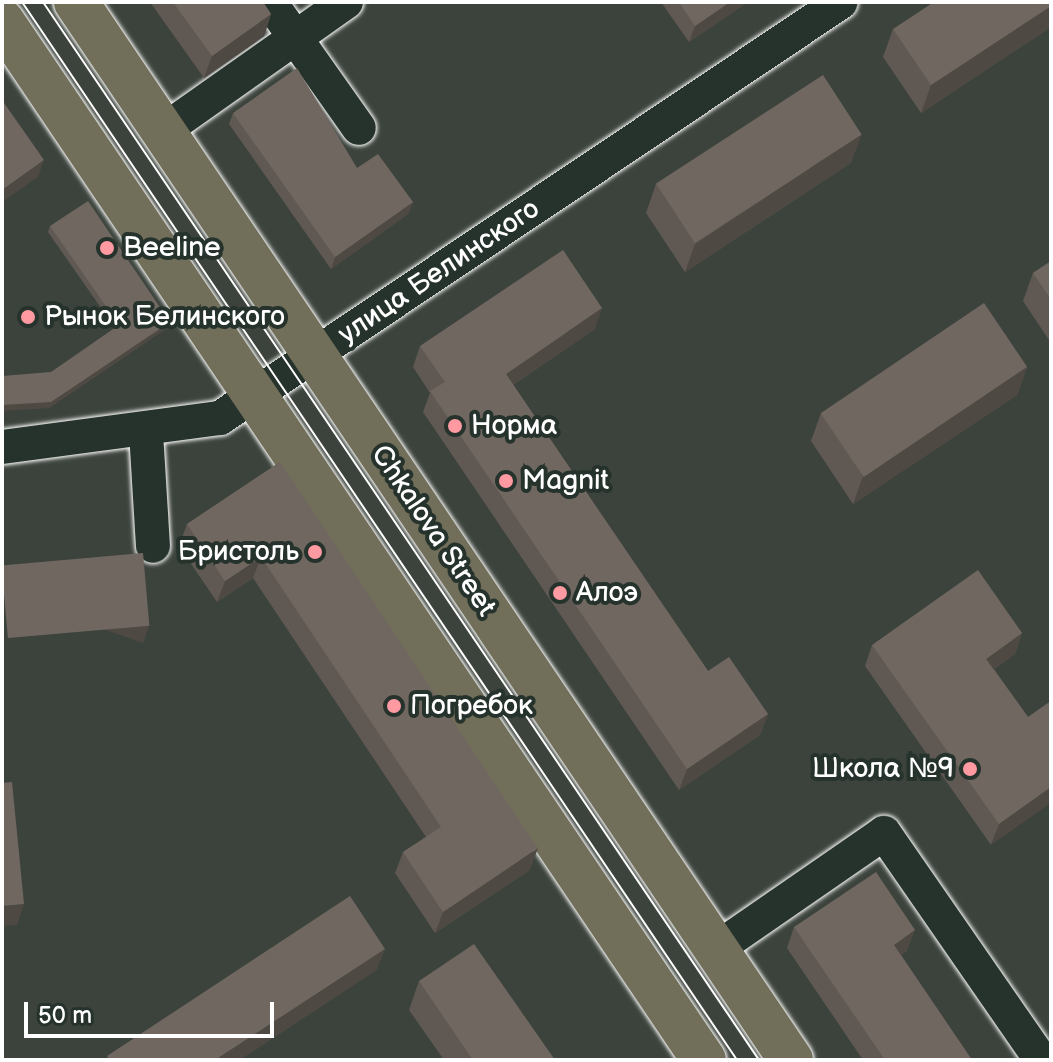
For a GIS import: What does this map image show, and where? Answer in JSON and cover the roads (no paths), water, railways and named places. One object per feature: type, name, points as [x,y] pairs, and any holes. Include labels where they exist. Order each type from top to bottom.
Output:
[{"type":"main road","name":"Chkalova Street","points":[[76,2],[791,1060]]},
{"type":"main road","points":[[2,21],[704,1060]]},
{"type":"street","points":[[270,2],[359,128]]},
{"type":"street","points":[[163,131],[346,2]]},
{"type":"street","name":"улица Белинского","points":[[2,447],[210,423],[841,2]]},
{"type":"street","points":[[146,432],[153,546]]},
{"type":"street","points":[[716,949],[884,833],[1041,1060]]},
{"type":"tram line","points":[[22,2],[737,1060]]},
{"type":"tram line","points":[[43,2],[759,1060]]},
{"type":"place","name":"Beeline","points":[[107,248]]},
{"type":"place","name":"Рынок Белинского","points":[[28,317]]},
{"type":"place","name":"Норма","points":[[455,426]]},
{"type":"place","name":"Magnit","points":[[506,481]]},
{"type":"place","name":"Бристоль","points":[[315,552]]},
{"type":"place","name":"Алоэ","points":[[560,593]]},
{"type":"place","name":"Погребок","points":[[394,706]]},
{"type":"place","name":"Школа №9","points":[[970,769]]}]
